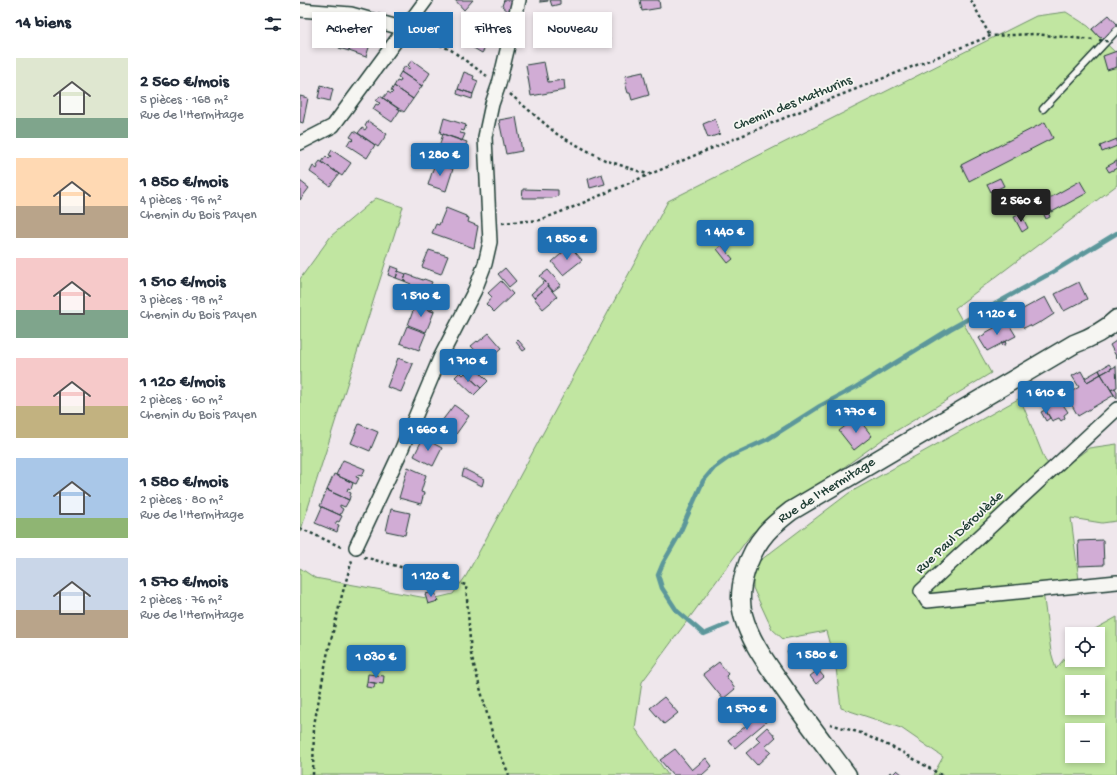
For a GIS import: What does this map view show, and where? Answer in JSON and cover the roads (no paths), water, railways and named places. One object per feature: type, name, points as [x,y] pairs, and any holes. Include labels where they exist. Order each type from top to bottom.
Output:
[{"type":"main road","name":"Rue de l'Hermitage","points":[[847,775],[759,653],[749,633],[743,614],[741,598],[745,570],[750,558],[770,529],[791,511],[1074,344],[1084,333],[1104,321],[1117,318]]},
{"type":"street","points":[[417,12],[426,0]]},
{"type":"street","points":[[355,552],[400,453],[440,358],[475,290],[485,264],[490,242],[485,137],[519,0]]},
{"type":"street","points":[[300,10],[351,14],[394,26]]},
{"type":"street","points":[[300,143],[333,126],[394,44]]},
{"type":"street","name":"Rue Paul Déroulède","points":[[1117,409],[921,591],[927,601],[1117,582]]},
{"type":"lane","points":[[1043,109],[1117,30]]},
{"type":"waterway","points":[[728,624],[704,634],[677,611],[662,588],[658,575],[678,537],[703,481],[714,468],[731,456],[768,439],[820,406],[856,387],[950,329],[1051,273],[1117,233]]}]
